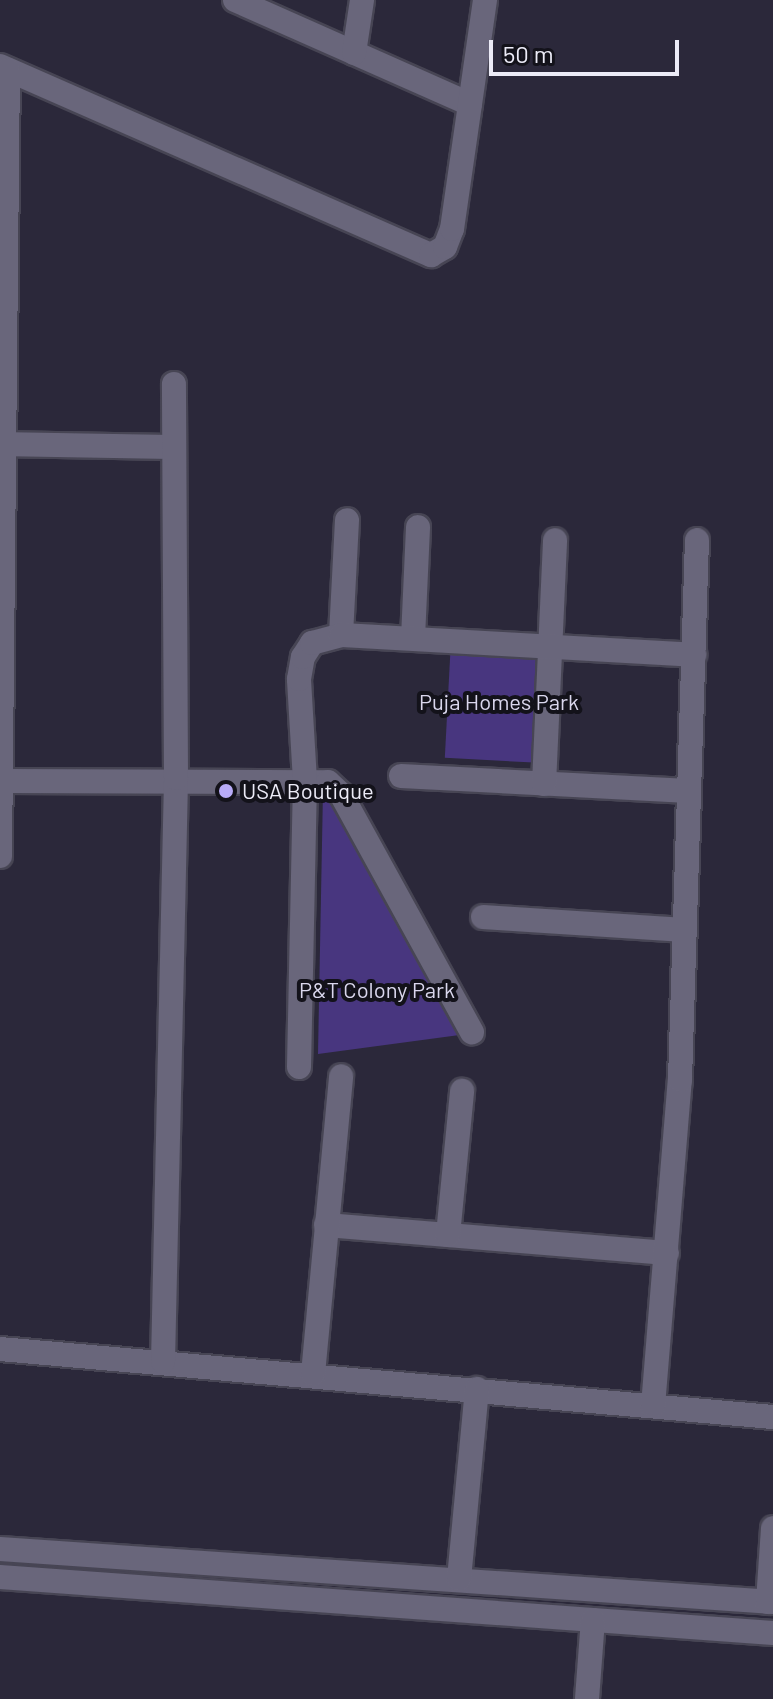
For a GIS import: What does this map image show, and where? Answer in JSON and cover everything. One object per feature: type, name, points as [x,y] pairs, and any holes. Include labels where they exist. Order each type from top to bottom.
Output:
[{"type":"street","points":[[235,0],[470,104]]},
{"type":"street","points":[[354,53],[362,0]]},
{"type":"street","points":[[0,856],[4,781],[4,68],[409,249],[431,255],[445,247],[452,229],[485,0]]},
{"type":"street","points":[[163,1362],[176,778],[174,384]]},
{"type":"street","points":[[3,444],[174,447]]},
{"type":"street","points":[[341,635],[347,520]]},
{"type":"street","points":[[413,638],[418,527]]},
{"type":"street","points":[[544,784],[555,540]]},
{"type":"street","points":[[653,1406],[680,1070],[697,540]]},
{"type":"street","points":[[299,1067],[305,781],[299,679],[303,657],[312,643],[341,635],[694,655]]},
{"type":"street","points":[[401,776],[689,791]]},
{"type":"street","points":[[4,781],[176,778],[328,782],[341,794],[472,1032]]},
{"type":"street","points":[[483,917],[685,930]]},
{"type":"street","points":[[313,1374],[341,1076]]},
{"type":"street","points":[[448,1235],[462,1091]]},
{"type":"street","points":[[326,1225],[667,1253]]},
{"type":"street","points":[[0,1349],[313,1374],[773,1417]]},
{"type":"street","points":[[459,1579],[477,1389]]},
{"type":"street","points":[[0,1549],[770,1602],[773,1528]]},
{"type":"street","points":[[0,1577],[773,1633]]},
{"type":"street","points":[[587,1699],[593,1620]]},
{"type":"green space","name":"Puja Homes Park","points":[[451,640],[550,645],[544,763],[445,758]]},
{"type":"green space","name":"P&T Colony Park","points":[[323,791],[331,791],[467,1034],[318,1054]]},
{"type":"place","name":"USA Boutique","points":[[226,791]]}]
